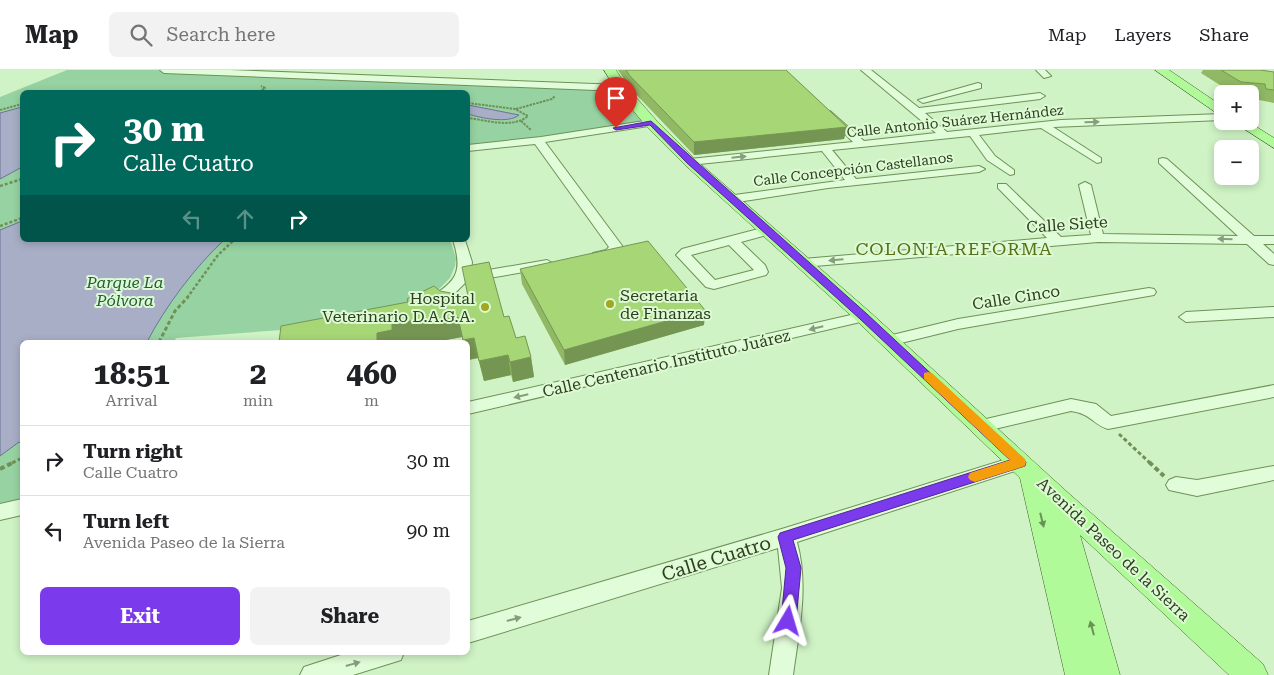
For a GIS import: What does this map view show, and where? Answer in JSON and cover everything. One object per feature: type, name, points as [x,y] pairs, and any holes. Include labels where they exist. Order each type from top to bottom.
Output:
[{"type":"main road","points":[[1161,70],[1214,106]]},
{"type":"main road","points":[[1178,70],[1214,93]]},
{"type":"main road","name":"Avenida Paseo de la Sierra","points":[[616,79],[651,123],[690,162],[864,317],[1057,498],[1252,675]]},
{"type":"main road","points":[[1259,121],[1274,130]]},
{"type":"main road","points":[[1252,130],[1274,144]]},
{"type":"main road","points":[[1025,467],[1081,675]]},
{"type":"main road","points":[[1057,498],[1104,675]]},
{"type":"street","points":[[164,70],[264,72],[566,86],[616,79]]},
{"type":"street","points":[[337,70],[415,71],[616,79]]},
{"type":"street","points":[[865,70],[908,103],[945,136]]},
{"type":"street","points":[[908,103],[941,97],[956,90],[978,86]]},
{"type":"street","points":[[916,111],[1040,96]]},
{"type":"street","points":[[820,104],[861,144]]},
{"type":"street","name":"Calle Antonio Suárez Hernández","points":[[690,162],[1043,125],[1214,117]]},
{"type":"street","points":[[470,148],[540,140],[651,123]]},
{"type":"street","points":[[1043,125],[1097,160]]},
{"type":"street","points":[[973,133],[991,158],[1010,172]]},
{"type":"street","points":[[540,140],[540,143],[616,249],[607,254],[588,257]]},
{"type":"street","points":[[825,148],[853,182]]},
{"type":"street","points":[[1163,162],[1274,261]]},
{"type":"street","name":"Calle Concepción Castellanos","points":[[731,199],[853,182],[979,169]]},
{"type":"street","points":[[1085,185],[1098,238]]},
{"type":"street","points":[[1002,186],[1058,242]]},
{"type":"street","points":[[732,240],[760,268],[761,272],[714,285],[684,255],[687,252],[732,240],[766,231]]},
{"type":"street","name":"Calle Siete","points":[[803,263],[1098,238],[1274,240]]},
{"type":"street","points":[[414,310],[441,297],[460,279],[465,271],[467,261],[460,242]]},
{"type":"street","points":[[460,279],[558,262]]},
{"type":"street","name":"Calle Cinco","points":[[889,341],[958,324],[1148,292]]},
{"type":"street","points":[[1186,317],[1274,312]]},
{"type":"street","name":"Calle Centenario Instituto Juárez","points":[[470,408],[864,317]]},
{"type":"street","points":[[982,426],[1071,404],[1090,408],[1108,423],[1274,391]]},
{"type":"street","name":"Calle Cuatro","points":[[470,631],[1025,467]]},
{"type":"street","points":[[1176,485],[1197,488],[1274,474]]},
{"type":"street","points":[[0,512],[20,508]]},
{"type":"street","points":[[782,675],[794,578],[792,558],[785,537]]},
{"type":"street","points":[[312,675],[382,655]]},
{"type":"path","points":[[515,109],[552,99],[566,86]]},
{"type":"path","points":[[470,103],[515,109],[526,113],[528,118],[515,122],[470,118]]},
{"type":"path","points":[[0,110],[20,105]]},
{"type":"path","points":[[0,186],[20,180]]},
{"type":"path","points":[[0,226],[20,219]]},
{"type":"path","points":[[160,340],[175,310],[188,298],[218,255],[232,242]]},
{"type":"path","points":[[1108,423],[1176,485]]},
{"type":"path","points":[[0,469],[20,459]]},
{"type":"green space","name":"Parque La Pólvora","points":[[67,70],[163,70],[621,88],[651,123],[470,148],[470,90],[20,90],[20,242],[451,242],[456,258],[450,278],[430,298],[295,329],[176,338],[175,340],[20,340],[20,507],[0,512],[0,97]]},
{"type":"water","points":[[470,105],[519,115],[514,118],[501,120],[470,114]]},
{"type":"water","points":[[20,108],[20,168],[0,179],[0,113]]},
{"type":"water","points":[[20,222],[20,242],[222,242],[202,262],[181,288],[148,340],[20,340],[20,443],[0,456],[0,230]]},
{"type":"building","points":[[626,70],[786,70],[847,127],[694,142]]},
{"type":"building","points":[[1221,70],[1274,72],[1274,90],[1266,89],[1265,84],[1241,82]]},
{"type":"building","name":"Secretaria de Finanzas","points":[[648,241],[705,310],[564,350],[520,269]]},
{"type":"building","points":[[489,262],[504,317],[509,316],[516,338],[525,336],[531,357],[510,362],[508,355],[479,361],[474,338],[463,340],[458,317],[418,325],[417,320],[392,324],[392,330],[377,333],[377,340],[279,340],[281,326],[408,302],[407,299],[434,286],[440,291],[468,296],[462,267]]},
{"type":"slow traffic","points":[[928,376],[1020,462],[975,477]]},
{"type":"place","name":"Secretaria de Finanzas","points":[[610,304]]},
{"type":"place","name":"Hospital Veterinario D.A.G.A.","points":[[485,307]]},
{"type":"district","name":"COLONIA REFORMA","points":[[954,249]]},
{"type":"route","points":[[616,128],[651,123],[690,162],[864,317],[1020,462],[785,537],[792,558],[793,568],[793,585],[788,621]]}]
